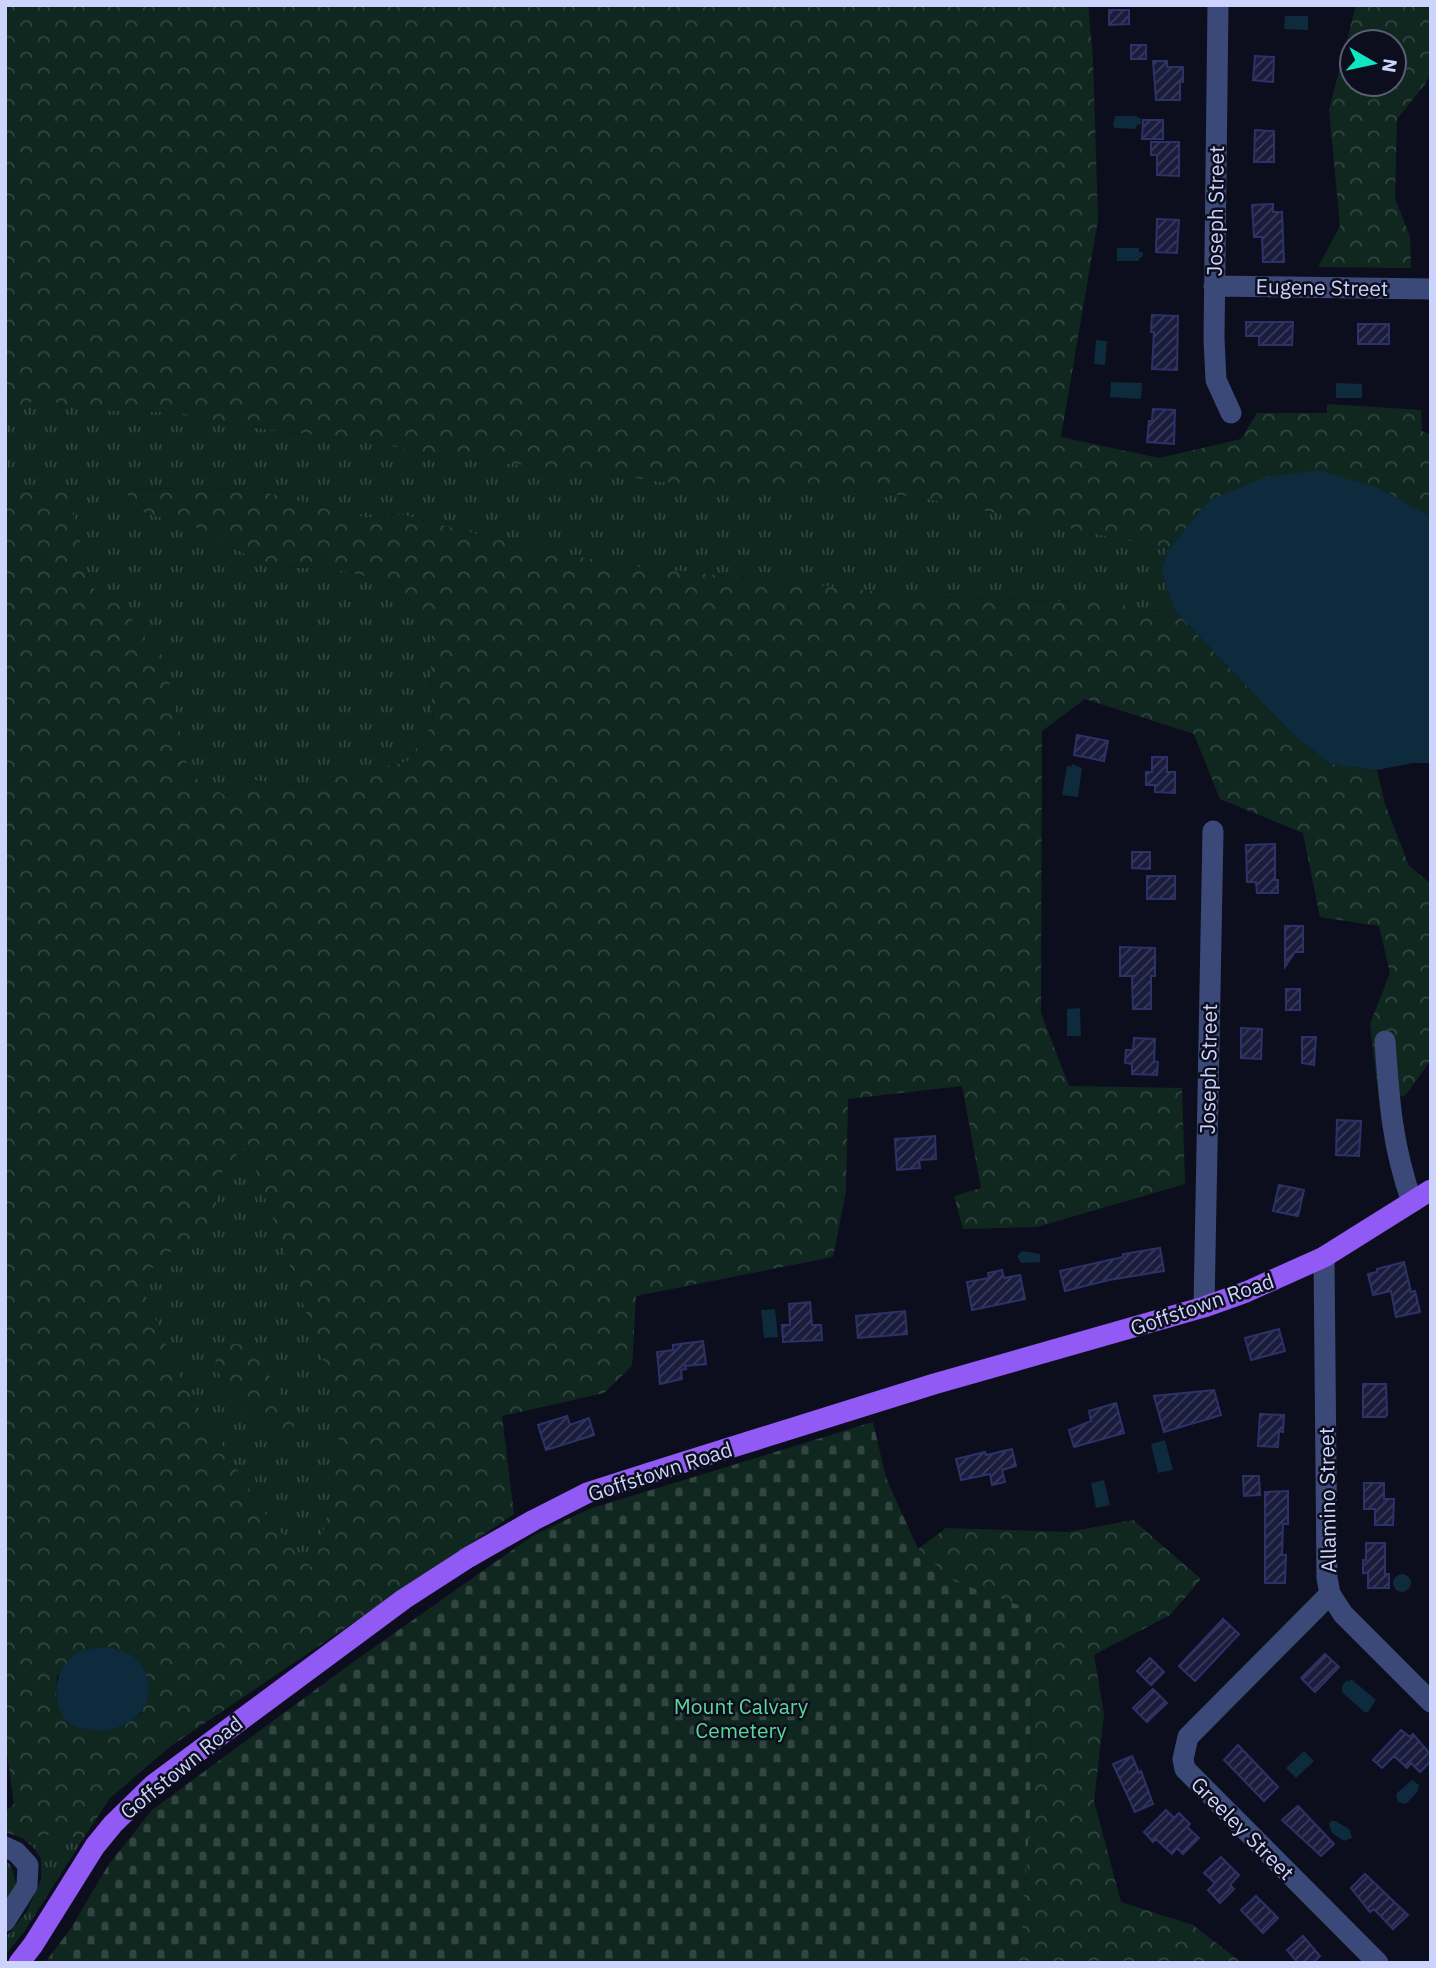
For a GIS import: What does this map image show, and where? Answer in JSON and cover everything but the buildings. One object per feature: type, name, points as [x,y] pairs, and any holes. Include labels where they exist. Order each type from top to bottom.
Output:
[{"type":"main road","name":"Goffstown Road","points":[[19,1963],[95,1846],[113,1824],[153,1785],[404,1599],[534,1520],[587,1493],[689,1460],[921,1388],[1204,1307],[1246,1292],[1324,1257],[1431,1190]]},
{"type":"street","name":"Joseph Street","points":[[1218,5],[1214,286],[1216,380],[1231,413]]},
{"type":"street","name":"Eugene Street","points":[[1214,286],[1431,289]]},
{"type":"street","name":"Joseph Street","points":[[1204,1307],[1213,831]]},
{"type":"street","points":[[1385,1041],[1391,1125],[1401,1172],[1412,1202]]},
{"type":"street","name":"Allamino Street","points":[[1324,1257],[1329,1594],[1343,1615],[1431,1702]]},
{"type":"street","name":"Greeley Street","points":[[1329,1594],[1188,1737],[1182,1759],[1185,1769],[1378,1963]]},
{"type":"street","points":[[5,1847],[16,1852],[27,1865],[27,1885],[5,1921]]},
{"type":"green space","points":[[5,5],[1088,5],[1093,58],[1098,220],[1061,437],[1159,458],[1241,439],[1257,413],[1327,413],[1327,404],[1421,410],[1422,431],[1431,435],[1431,517],[1380,488],[1208,501],[1169,549],[919,497],[795,486],[694,486],[556,468],[437,457],[364,439],[275,431],[167,412],[93,410],[37,399],[5,416]]},
{"type":"green space","points":[[1356,5],[1431,5],[1431,72],[1426,83],[1397,119],[1395,198],[1410,237],[1411,268],[1318,267],[1340,226],[1329,110],[1338,75],[1338,98],[1408,98],[1408,28],[1350,28]]},
{"type":"green space","points":[[36,399],[93,410],[167,412],[275,431],[364,439],[437,457],[556,468],[694,486],[795,486],[919,497],[1169,549],[1161,570],[1175,611],[1135,610],[1106,597],[1059,601],[931,597],[619,565],[492,538],[395,513],[367,518],[255,490],[127,488],[129,508],[198,528],[271,568],[326,567],[398,584],[432,633],[430,674],[433,723],[407,762],[347,773],[312,788],[252,780],[226,796],[189,774],[166,667],[123,607],[90,586],[69,491],[5,490],[5,416]]},
{"type":"green space","points":[[127,488],[255,490],[367,518],[395,513],[492,538],[619,565],[931,597],[1059,601],[1106,597],[1135,610],[1175,611],[1289,731],[1330,764],[1377,770],[1385,804],[1409,866],[1431,884],[1431,1060],[1405,1096],[1379,1099],[1370,1024],[1390,973],[1379,926],[1320,917],[1303,833],[1220,799],[1194,734],[1085,699],[1042,731],[1041,1013],[1069,1086],[1182,1088],[1185,1184],[1037,1227],[963,1229],[954,1196],[981,1188],[962,1086],[848,1099],[846,1191],[833,1257],[636,1296],[632,1366],[604,1393],[502,1416],[514,1514],[171,1746],[110,1798],[83,1839],[58,1834],[22,1838],[6,1832],[5,1812],[14,1804],[5,1739],[5,490],[69,491],[90,586],[123,607],[166,667],[189,774],[226,796],[252,780],[312,788],[347,773],[407,762],[433,723],[430,674],[432,633],[398,584],[326,567],[271,568],[198,528],[129,508]],"holes":[[[247,1146],[331,1382],[340,1451],[325,1525],[311,1567],[267,1517],[180,1378],[145,1294],[154,1263],[212,1225],[223,1168]],[[57,1675],[142,1713],[111,1730],[95,1729],[62,1715],[56,1699]]]},
{"type":"green space","points":[[247,1146],[331,1382],[340,1451],[325,1526],[311,1567],[267,1517],[180,1378],[145,1294],[154,1263],[212,1225],[223,1168]]},
{"type":"green space","points":[[224,1342],[252,1346],[297,1423],[284,1438],[240,1408],[214,1365]]},
{"type":"green space","name":"Mount Calvary Cemetery","points":[[873,1422],[886,1478],[918,1549],[954,1581],[1031,1610],[1030,1817],[1019,1963],[45,1963],[71,1928],[109,1864],[152,1810],[356,1660],[534,1535],[589,1509]]},
{"type":"green space","points":[[1133,1520],[1201,1579],[1170,1615],[1094,1655],[1104,1714],[1094,1801],[1121,1902],[1193,1925],[1242,1963],[1019,1963],[1030,1817],[1031,1610],[953,1581],[918,1549],[946,1528],[1068,1532]]},
{"type":"green space","points":[[58,1834],[83,1839],[26,1929],[5,1956],[5,1938],[27,1911],[41,1880],[41,1858],[22,1838]]},
{"type":"green space","points":[[5,1861],[11,1865],[17,1887],[5,1908]]},
{"type":"water","points":[[1285,16],[1308,16],[1308,30],[1284,29]]},
{"type":"water","points":[[1115,116],[1136,116],[1141,119],[1141,125],[1138,124],[1135,129],[1115,128]]},
{"type":"water","points":[[1117,248],[1139,248],[1139,252],[1143,252],[1142,258],[1139,258],[1139,261],[1117,261]]},
{"type":"water","points":[[1096,340],[1107,341],[1105,365],[1094,364]]},
{"type":"water","points":[[1111,382],[1142,383],[1141,399],[1110,397]]},
{"type":"water","points":[[1336,383],[1362,384],[1362,398],[1336,398]]},
{"type":"water","points":[[1317,470],[1380,488],[1431,517],[1431,763],[1413,763],[1377,770],[1330,764],[1289,731],[1175,611],[1161,570],[1169,549],[1208,501],[1263,478]]},
{"type":"water","points":[[1072,764],[1082,768],[1078,797],[1062,795],[1067,766],[1071,767]]},
{"type":"water","points":[[1080,1008],[1081,1036],[1067,1036],[1067,1009]]},
{"type":"water","points":[[1022,1251],[1040,1254],[1040,1262],[1021,1263],[1017,1256]]},
{"type":"water","points":[[775,1309],[778,1337],[764,1338],[761,1310]]},
{"type":"water","points":[[1165,1440],[1173,1470],[1158,1473],[1151,1444]]},
{"type":"water","points":[[1104,1480],[1110,1505],[1096,1508],[1091,1483]]},
{"type":"water","points":[[1402,1574],[1408,1577],[1411,1583],[1408,1589],[1402,1592],[1396,1589],[1393,1583],[1396,1577]]},
{"type":"water","points":[[109,1647],[131,1655],[145,1672],[149,1689],[145,1705],[134,1719],[115,1729],[100,1731],[73,1726],[65,1719],[57,1702],[57,1682],[61,1672],[77,1653]]},
{"type":"water","points":[[1351,1679],[1376,1700],[1368,1712],[1364,1712],[1342,1692],[1342,1686]]},
{"type":"water","points":[[1304,1751],[1314,1761],[1296,1778],[1286,1768]]},
{"type":"water","points":[[1412,1780],[1419,1785],[1418,1791],[1406,1804],[1398,1802],[1396,1794]]},
{"type":"water","points":[[1336,1821],[1350,1830],[1352,1838],[1344,1841],[1332,1833],[1329,1824]]}]
